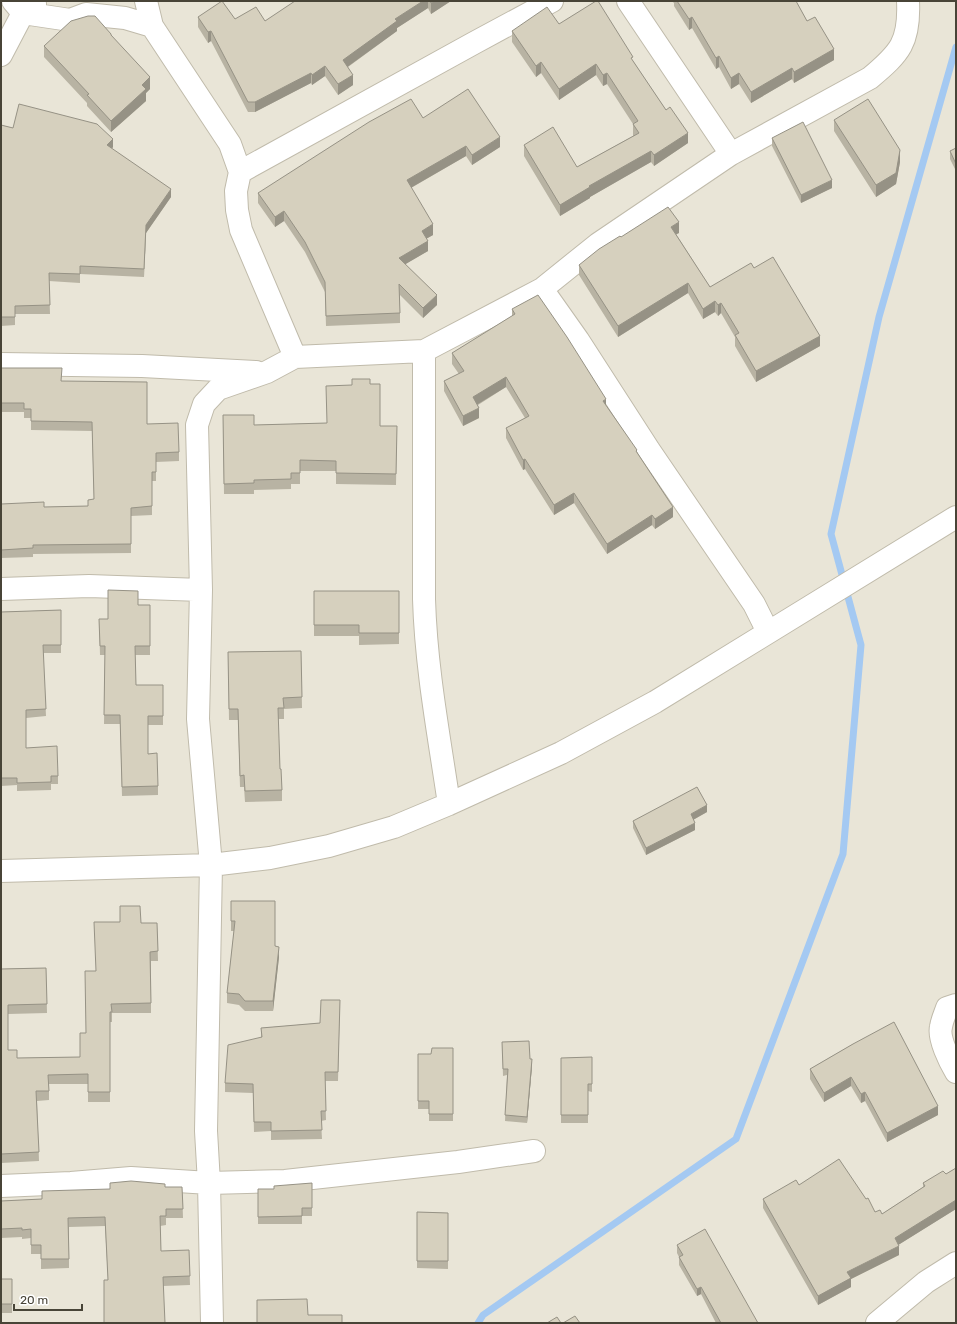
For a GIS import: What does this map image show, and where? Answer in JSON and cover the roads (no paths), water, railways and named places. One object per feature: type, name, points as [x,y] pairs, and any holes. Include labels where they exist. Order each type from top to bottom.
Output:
[{"type":"street","points":[[146,1],[152,26],[230,144],[240,172],[236,191],[237,210],[242,230],[295,357]]},
{"type":"street","points":[[240,172],[474,42],[552,1]]},
{"type":"street","points":[[628,1],[731,154]]},
{"type":"street","points":[[212,1323],[209,1183],[206,1130],[211,865],[198,719],[201,590],[197,425],[204,404],[218,389],[267,372],[295,357],[424,351],[542,289],[598,244],[731,154],[870,78],[889,62],[900,50],[906,34],[909,17],[908,1]]},
{"type":"street","points":[[1,55],[25,5],[70,20],[86,14],[125,18],[152,26]]},
{"type":"street","points":[[542,289],[578,340],[649,450],[754,604],[768,632]]},
{"type":"street","points":[[424,351],[425,634],[429,676],[450,804]]},
{"type":"street","points":[[1,364],[142,366],[267,372]]},
{"type":"street","points":[[1,871],[211,865],[270,858],[329,846],[394,827],[450,804],[574,746],[655,702],[956,516]]},
{"type":"street","points":[[1,589],[89,586],[201,590]]},
{"type":"street","points":[[956,1005],[947,1008],[940,1028],[949,1060],[956,1072]]},
{"type":"street","points":[[1,1186],[71,1183],[131,1178],[209,1183],[285,1181],[458,1162],[534,1151]]},
{"type":"street","points":[[879,1323],[926,1282],[956,1263]]},
{"type":"waterway","points":[[478,1323],[483,1315],[736,1139],[843,854],[861,645],[831,534],[879,317],[956,47]]}]
